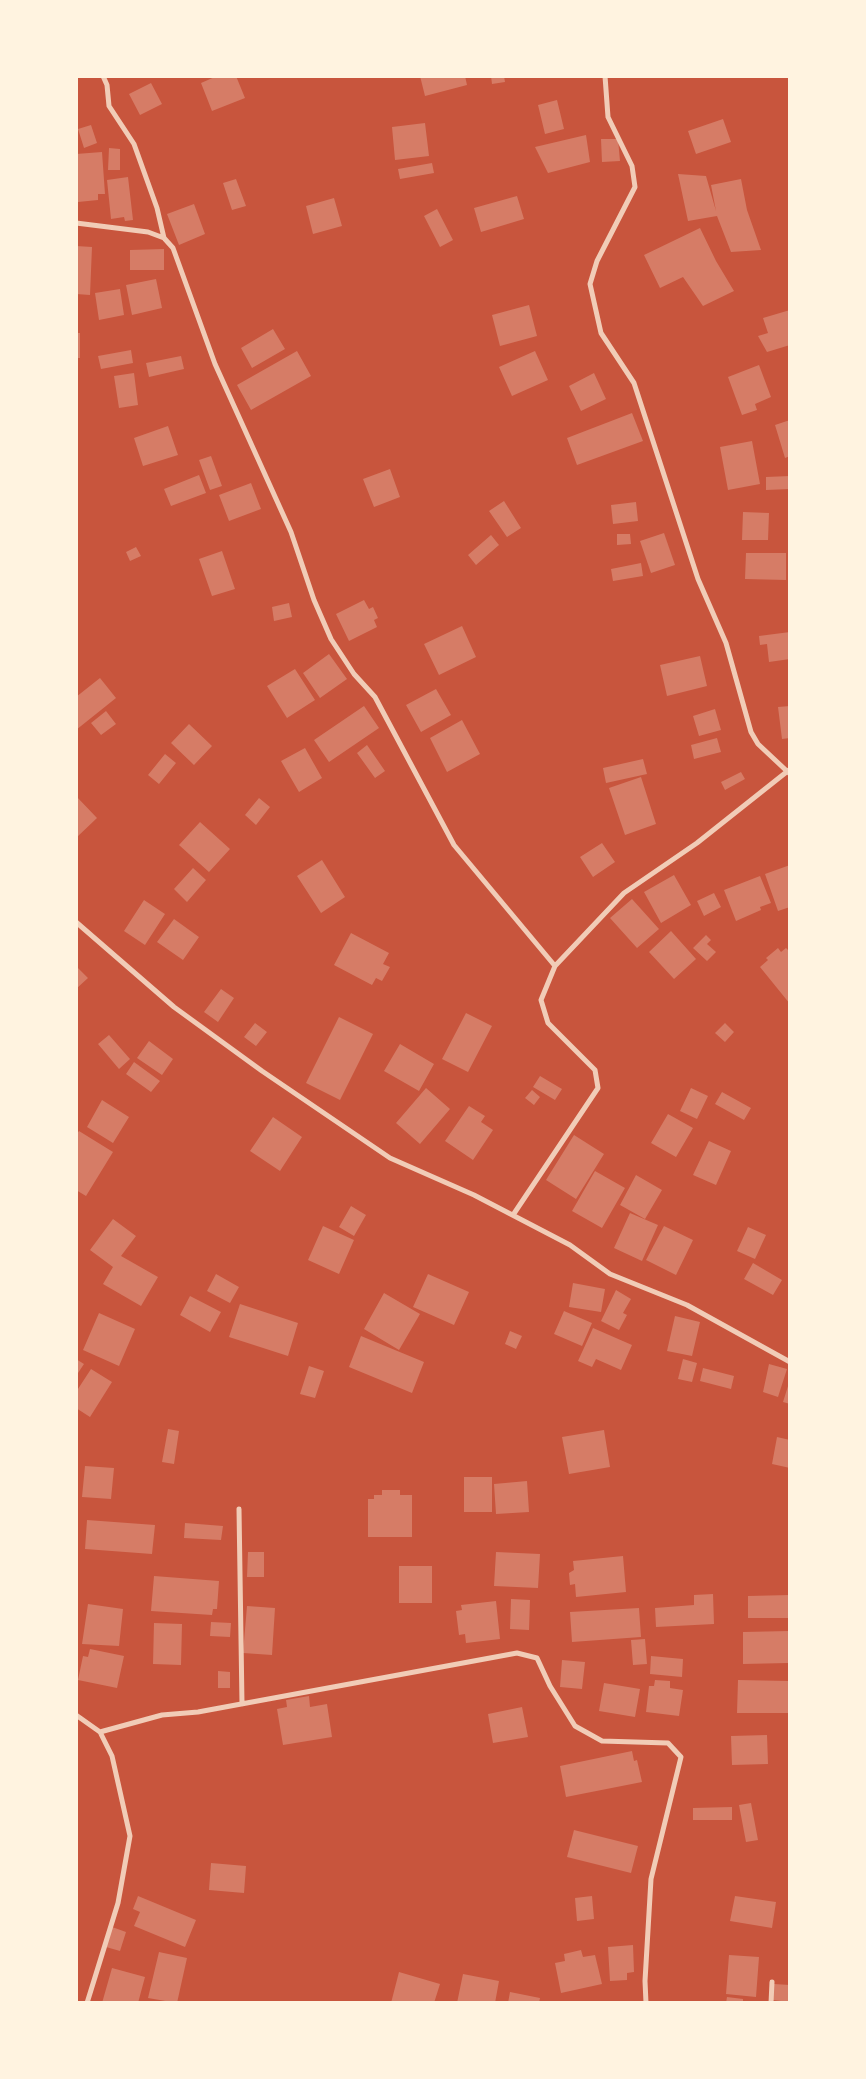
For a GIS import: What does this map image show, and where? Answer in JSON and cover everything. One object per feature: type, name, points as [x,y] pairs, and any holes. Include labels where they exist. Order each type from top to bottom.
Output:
[{"type":"street","points":[[103,76],[107,85],[110,106],[134,144],[157,208],[164,238]]},
{"type":"street","points":[[513,1215],[598,1088],[595,1070],[548,1023],[540,1000],[555,966],[624,893],[697,843],[789,772],[758,744],[751,732],[726,643],[698,579],[634,383],[601,333],[590,284],[597,261],[635,187],[632,166],[608,117],[606,76]]},
{"type":"street","points":[[76,223],[148,232],[164,238],[173,248],[215,364],[291,532],[314,600],[331,639],[354,674],[375,697],[454,845],[555,966]]},
{"type":"street","points":[[76,922],[174,1007],[262,1071],[390,1158],[474,1194],[570,1245],[610,1274],[687,1305],[790,1362]]},
{"type":"street","points":[[76,932],[81,928]]},
{"type":"street","points":[[240,1509],[242,1704]]},
{"type":"street","points":[[100,1732],[162,1715],[242,1704],[517,1653],[537,1658],[550,1686],[575,1726],[602,1741],[668,1743],[681,1758],[668,1804],[651,1879],[646,2003]]},
{"type":"street","points":[[76,1715],[100,1732],[112,1756],[130,1836],[118,1904],[87,2003]]},
{"type":"street","points":[[771,2003],[772,1982]]},
{"type":"building","points":[[217,76],[236,76],[245,98],[212,111],[201,83]]},
{"type":"building","points":[[420,76],[465,76],[467,85],[425,96]]},
{"type":"building","points":[[491,76],[504,76],[505,82],[492,84]]},
{"type":"building","points":[[151,83],[162,104],[140,115],[129,94]]},
{"type":"building","points":[[557,100],[564,129],[545,134],[538,105]]},
{"type":"building","points":[[723,119],[731,142],[696,154],[688,131]]},
{"type":"building","points":[[425,123],[429,156],[395,160],[392,127]]},
{"type":"building","points":[[91,125],[97,143],[84,148],[78,129]]},
{"type":"building","points":[[586,135],[590,162],[548,173],[535,147]]},
{"type":"building","points":[[601,139],[618,139],[620,161],[602,162]]},
{"type":"building","points":[[109,148],[120,149],[120,170],[108,170]]},
{"type":"building","points":[[102,152],[105,194],[98,194],[98,200],[78,202],[76,154]]},
{"type":"building","points":[[432,163],[434,173],[400,179],[398,169]]},
{"type":"building","points":[[678,174],[706,176],[716,211],[711,185],[741,179],[747,210],[761,250],[731,252],[717,216],[688,221]]},
{"type":"building","points":[[128,177],[133,220],[125,221],[124,217],[111,219],[107,180]]},
{"type":"building","points":[[236,179],[246,206],[232,210],[223,183]]},
{"type":"building","points":[[517,196],[524,219],[481,232],[474,208]]},
{"type":"building","points":[[334,198],[342,226],[313,234],[306,206]]},
{"type":"building","points":[[194,204],[205,234],[179,245],[167,214]]},
{"type":"building","points":[[437,209],[453,240],[440,247],[424,216]]},
{"type":"building","points":[[700,228],[716,261],[734,291],[703,306],[683,277],[660,288],[644,255]]},
{"type":"building","points":[[76,246],[92,247],[90,295],[76,294]]},
{"type":"building","points":[[164,249],[164,270],[130,270],[130,250]]},
{"type":"building","points":[[156,279],[162,308],[132,315],[126,285]]},
{"type":"building","points":[[120,289],[124,315],[99,320],[95,293]]},
{"type":"building","points":[[529,305],[537,336],[500,346],[492,315]]},
{"type":"building","points":[[790,310],[790,345],[767,352],[758,336],[768,333],[763,318]]},
{"type":"building","points":[[273,329],[285,349],[252,368],[241,348]]},
{"type":"building","points":[[76,333],[80,333],[80,358],[76,358]]},
{"type":"building","points":[[131,350],[133,363],[101,369],[98,356]]},
{"type":"building","points":[[297,351],[311,376],[251,410],[237,385]]},
{"type":"building","points":[[535,351],[548,380],[512,396],[499,367]]},
{"type":"building","points":[[181,356],[184,369],[149,377],[146,363]]},
{"type":"building","points":[[759,365],[771,397],[755,404],[757,410],[742,415],[728,377]]},
{"type":"building","points":[[134,373],[138,405],[119,408],[114,376]]},
{"type":"building","points":[[594,373],[606,399],[581,411],[569,386]]},
{"type":"building","points":[[632,413],[643,441],[577,465],[567,438]]},
{"type":"building","points":[[790,420],[790,456],[785,458],[775,425]]},
{"type":"building","points":[[168,426],[178,455],[143,466],[134,438]]},
{"type":"building","points":[[752,441],[760,484],[728,490],[720,447]]},
{"type":"building","points":[[211,456],[222,486],[210,490],[199,460]]},
{"type":"building","points":[[390,469],[400,497],[374,507],[363,479]]},
{"type":"building","points":[[199,475],[206,493],[171,506],[164,489]]},
{"type":"building","points":[[790,476],[790,489],[766,490],[766,477]]},
{"type":"building","points":[[251,483],[261,509],[229,521],[219,495]]},
{"type":"building","points":[[504,501],[521,528],[507,537],[489,511]]},
{"type":"building","points":[[636,502],[638,521],[613,524],[611,505]]},
{"type":"building","points":[[743,512],[769,513],[768,540],[742,540]]},
{"type":"building","points":[[664,533],[675,565],[651,573],[640,541]]},
{"type":"building","points":[[617,534],[630,534],[631,544],[617,545]]},
{"type":"building","points":[[491,535],[499,545],[476,565],[468,555]]},
{"type":"building","points":[[136,547],[141,556],[130,561],[126,552]]},
{"type":"building","points":[[222,551],[235,589],[212,596],[199,559]]},
{"type":"building","points":[[746,553],[786,553],[786,580],[745,579]]},
{"type":"building","points":[[641,563],[643,576],[613,581],[611,569]]},
{"type":"building","points":[[364,600],[369,609],[373,607],[378,618],[374,620],[377,627],[349,641],[336,614]]},
{"type":"building","points":[[289,603],[292,617],[274,621],[272,607]]},
{"type":"building","points":[[462,626],[476,657],[439,675],[424,644]]},
{"type":"building","points":[[790,632],[790,659],[769,662],[767,644],[760,645],[759,636]]},
{"type":"building","points":[[329,654],[347,679],[320,698],[303,673]]},
{"type":"building","points":[[700,656],[707,686],[667,696],[660,665]]},
{"type":"building","points":[[295,669],[315,700],[287,718],[267,686]]},
{"type":"building","points":[[100,678],[116,698],[76,730],[76,697]]},
{"type":"building","points":[[436,689],[451,715],[421,732],[406,705]]},
{"type":"building","points":[[364,706],[379,728],[329,762],[314,740]]},
{"type":"building","points":[[790,706],[790,738],[782,739],[778,707]]},
{"type":"building","points":[[715,709],[721,730],[699,736],[693,716]]},
{"type":"building","points":[[106,711],[116,724],[101,735],[91,723]]},
{"type":"building","points":[[462,720],[480,754],[447,772],[430,738]]},
{"type":"building","points":[[189,724],[212,746],[194,765],[171,743]]},
{"type":"building","points":[[717,738],[721,752],[694,759],[691,745]]},
{"type":"building","points":[[367,745],[385,771],[375,778],[357,753]]},
{"type":"building","points":[[305,748],[322,778],[299,792],[281,761]]},
{"type":"building","points":[[165,754],[176,763],[159,784],[148,775]]},
{"type":"building","points":[[643,759],[647,774],[606,783],[603,768]]},
{"type":"building","points":[[741,772],[745,779],[725,790],[721,782]]},
{"type":"building","points":[[641,777],[656,824],[625,835],[609,788]]},
{"type":"building","points":[[76,796],[97,818],[76,838]]},
{"type":"building","points":[[259,798],[270,807],[256,825],[245,815]]},
{"type":"building","points":[[200,822],[230,849],[209,872],[179,845]]},
{"type":"building","points":[[602,843],[615,862],[593,877],[580,857]]},
{"type":"building","points":[[322,860],[345,897],[321,913],[297,876]]},
{"type":"building","points":[[790,865],[790,907],[778,911],[765,874]]},
{"type":"building","points":[[193,868],[206,880],[187,902],[174,889]]},
{"type":"building","points":[[674,875],[691,905],[661,923],[644,892]]},
{"type":"building","points":[[760,876],[771,903],[760,907],[761,910],[736,921],[724,890]]},
{"type":"building","points":[[714,893],[721,907],[704,916],[697,901]]},
{"type":"building","points":[[632,899],[659,929],[637,948],[610,918]]},
{"type":"building","points":[[144,900],[165,914],[145,945],[124,931]]},
{"type":"building","points":[[174,919],[199,937],[183,960],[157,942]]},
{"type":"building","points":[[671,931],[696,959],[674,979],[649,952]]},
{"type":"building","points":[[351,933],[389,953],[383,964],[390,967],[382,981],[376,978],[372,985],[334,965]]},
{"type":"building","points":[[706,935],[711,940],[707,944],[716,952],[707,961],[693,948]]},
{"type":"building","points":[[778,948],[781,952],[786,948],[790,952],[790,1004],[760,967],[768,960],[766,958]]},
{"type":"building","points":[[76,966],[88,978],[76,989]]},
{"type":"building","points":[[221,989],[234,998],[218,1022],[204,1012]]},
{"type":"building","points":[[466,1013],[492,1026],[468,1072],[442,1059]]},
{"type":"building","points":[[339,1017],[373,1034],[340,1100],[306,1083]]},
{"type":"building","points":[[255,1023],[267,1032],[256,1046],[244,1037]]},
{"type":"building","points":[[725,1023],[734,1032],[725,1042],[715,1033]]},
{"type":"building","points":[[109,1035],[130,1059],[119,1069],[98,1044]]},
{"type":"building","points":[[149,1041],[173,1059],[162,1075],[137,1058]]},
{"type":"building","points":[[400,1044],[434,1064],[419,1091],[384,1071]]},
{"type":"building","points":[[134,1062],[160,1081],[151,1092],[126,1074]]},
{"type":"building","points":[[540,1076],[562,1089],[555,1100],[533,1087]]},
{"type":"building","points":[[426,1088],[450,1109],[420,1144],[396,1123]]},
{"type":"building","points":[[691,1088],[708,1096],[697,1119],[680,1111]]},
{"type":"building","points":[[532,1090],[540,1097],[534,1105],[525,1098]]},
{"type":"building","points":[[722,1092],[751,1108],[744,1120],[715,1104]]},
{"type":"building","points":[[102,1100],[129,1117],[113,1143],[87,1127]]},
{"type":"building","points":[[469,1106],[485,1116],[481,1122],[493,1130],[473,1160],[445,1141]]},
{"type":"building","points":[[668,1114],[693,1128],[676,1157],[651,1143]]},
{"type":"building","points":[[273,1117],[302,1137],[280,1171],[250,1151]]},
{"type":"building","points":[[79,1131],[113,1152],[86,1196],[76,1190],[76,1135]]},
{"type":"building","points":[[574,1135],[604,1154],[576,1199],[546,1180]]},
{"type":"building","points":[[709,1141],[731,1151],[716,1185],[693,1175]]},
{"type":"building","points":[[595,1171],[625,1188],[602,1228],[572,1211]]},
{"type":"building","points":[[636,1175],[662,1190],[645,1219],[620,1205]]},
{"type":"building","points":[[351,1206],[366,1215],[354,1236],[339,1227]]},
{"type":"building","points":[[630,1213],[658,1225],[642,1261],[614,1248]]},
{"type":"building","points":[[113,1219],[136,1236],[121,1256],[158,1277],[141,1306],[103,1284],[113,1267],[90,1250]]},
{"type":"building","points":[[323,1226],[354,1240],[339,1274],[308,1260]]},
{"type":"building","points":[[664,1226],[693,1240],[676,1275],[646,1260]]},
{"type":"building","points":[[748,1227],[766,1235],[755,1259],[737,1251]]},
{"type":"building","points":[[753,1263],[782,1280],[773,1295],[744,1279]]},
{"type":"building","points":[[216,1274],[239,1287],[230,1303],[207,1291]]},
{"type":"building","points":[[428,1274],[469,1292],[454,1325],[413,1307]]},
{"type":"building","points":[[573,1283],[605,1289],[601,1312],[569,1307]]},
{"type":"building","points":[[616,1290],[631,1299],[623,1313],[627,1315],[619,1330],[601,1321]]},
{"type":"building","points":[[384,1293],[420,1314],[399,1350],[364,1329]]},
{"type":"building","points":[[190,1296],[221,1312],[210,1332],[180,1315]]},
{"type":"building","points":[[240,1304],[298,1323],[288,1356],[229,1337]]},
{"type":"building","points":[[564,1311],[592,1323],[582,1346],[554,1334]]},
{"type":"building","points":[[99,1313],[135,1329],[119,1366],[83,1350]]},
{"type":"building","points":[[675,1316],[700,1322],[692,1356],[667,1351]]},
{"type":"building","points":[[593,1328],[632,1345],[621,1370],[596,1359],[592,1367],[578,1361]]},
{"type":"building","points":[[510,1331],[522,1336],[516,1349],[505,1344]]},
{"type":"building","points":[[361,1336],[424,1362],[412,1393],[349,1367]]},
{"type":"building","points":[[76,1359],[84,1364],[76,1376]]},
{"type":"building","points":[[683,1359],[697,1363],[692,1382],[678,1379]]},
{"type":"building","points":[[769,1364],[787,1369],[778,1397],[763,1392]]},
{"type":"building","points":[[309,1366],[324,1371],[315,1398],[300,1394]]},
{"type":"building","points":[[703,1368],[734,1376],[731,1389],[700,1381]]},
{"type":"building","points":[[91,1369],[112,1382],[90,1417],[76,1408],[76,1392]]},
{"type":"building","points":[[790,1383],[790,1404],[783,1402]]},
{"type":"building","points":[[168,1429],[179,1431],[174,1464],[162,1462]]},
{"type":"building","points":[[604,1430],[610,1467],[569,1474],[562,1437]]},
{"type":"building","points":[[777,1437],[790,1440],[790,1468],[772,1464]]},
{"type":"building","points":[[85,1466],[114,1468],[111,1499],[82,1497]]},
{"type":"building","points":[[464,1477],[492,1477],[492,1512],[464,1512]]},
{"type":"building","points":[[527,1481],[529,1512],[496,1514],[494,1484]]},
{"type":"building","points":[[382,1490],[400,1490],[400,1495],[412,1495],[412,1537],[368,1537],[368,1499],[374,1499],[374,1495],[382,1495]]},
{"type":"building","points":[[87,1520],[155,1525],[152,1554],[85,1549]]},
{"type":"building","points":[[185,1523],[223,1526],[221,1540],[184,1538]]},
{"type":"building","points":[[248,1552],[264,1552],[264,1577],[247,1577]]},
{"type":"building","points":[[496,1552],[540,1554],[538,1588],[494,1586]]},
{"type":"building","points":[[623,1556],[626,1592],[576,1597],[575,1584],[570,1585],[569,1573],[574,1570],[573,1561]]},
{"type":"building","points":[[399,1566],[432,1566],[432,1603],[399,1603]]},
{"type":"building","points":[[154,1576],[219,1581],[217,1609],[213,1609],[212,1615],[151,1611]]},
{"type":"building","points":[[713,1594],[714,1624],[656,1627],[655,1608],[694,1605],[694,1595]]},
{"type":"building","points":[[790,1595],[790,1618],[748,1618],[748,1596]]},
{"type":"building","points":[[511,1599],[530,1600],[529,1630],[510,1629]]},
{"type":"building","points":[[496,1601],[500,1639],[466,1643],[465,1634],[459,1635],[456,1611],[462,1610],[461,1605]]},
{"type":"building","points":[[88,1604],[123,1609],[119,1646],[82,1644]]},
{"type":"building","points":[[247,1606],[275,1608],[272,1655],[243,1653]]},
{"type":"building","points":[[639,1608],[641,1637],[572,1642],[570,1612]]},
{"type":"building","points":[[211,1622],[231,1623],[230,1637],[210,1636]]},
{"type":"building","points":[[154,1623],[182,1624],[181,1665],[153,1664]]},
{"type":"building","points":[[789,1631],[788,1663],[743,1664],[743,1632]]},
{"type":"building","points":[[645,1639],[647,1664],[633,1665],[631,1640]]},
{"type":"building","points":[[90,1649],[124,1656],[117,1688],[78,1680],[83,1656],[88,1657]]},
{"type":"building","points":[[651,1656],[683,1659],[682,1677],[650,1674]]},
{"type":"building","points":[[562,1660],[585,1662],[582,1689],[560,1687]]},
{"type":"building","points":[[218,1671],[230,1672],[230,1688],[218,1688]]},
{"type":"building","points":[[655,1680],[670,1681],[670,1688],[683,1690],[679,1716],[646,1712],[649,1686],[654,1686]]},
{"type":"building","points":[[738,1680],[789,1681],[789,1713],[737,1713]]},
{"type":"building","points":[[604,1683],[640,1689],[635,1717],[599,1711]]},
{"type":"building","points":[[309,1696],[310,1707],[327,1704],[332,1737],[283,1745],[277,1709],[287,1707],[286,1700]]},
{"type":"building","points":[[522,1707],[528,1737],[493,1743],[488,1714]]},
{"type":"building","points":[[767,1735],[768,1764],[732,1765],[731,1736]]},
{"type":"building","points":[[632,1751],[634,1761],[637,1760],[642,1782],[566,1797],[560,1766]]},
{"type":"building","points":[[751,1803],[758,1840],[746,1842],[739,1805]]},
{"type":"building","points":[[732,1807],[732,1820],[693,1820],[693,1808]]},
{"type":"building","points":[[574,1830],[638,1846],[631,1873],[567,1857]]},
{"type":"building","points":[[211,1863],[246,1866],[244,1893],[209,1890]]},
{"type":"building","points":[[138,1896],[196,1920],[185,1947],[134,1926],[140,1912],[133,1909]]},
{"type":"building","points":[[592,1896],[594,1919],[577,1921],[575,1898]]},
{"type":"building","points":[[735,1896],[776,1902],[772,1928],[730,1921]]},
{"type":"building","points":[[112,1927],[126,1932],[120,1951],[106,1947]]},
{"type":"building","points":[[633,1945],[634,1972],[627,1973],[627,1980],[610,1981],[608,1947]]},
{"type":"building","points":[[581,1950],[583,1957],[595,1955],[602,1984],[561,1993],[555,1963],[565,1961],[564,1954]]},
{"type":"building","points":[[159,1952],[187,1958],[177,2003],[148,1998]]},
{"type":"building","points":[[729,1955],[759,1957],[756,1997],[726,1994]]},
{"type":"building","points":[[112,1968],[145,1977],[138,2003],[102,2003]]},
{"type":"building","points":[[399,1972],[440,1984],[434,2003],[391,2003]]},
{"type":"building","points":[[463,1974],[499,1981],[495,2003],[457,2003]]},
{"type":"building","points":[[774,1984],[790,1985],[790,2002],[772,2000]]},
{"type":"building","points":[[510,1992],[540,1998],[539,2003],[508,2003]]},
{"type":"building","points":[[727,1997],[743,1999],[743,2003],[726,2003]]}]
